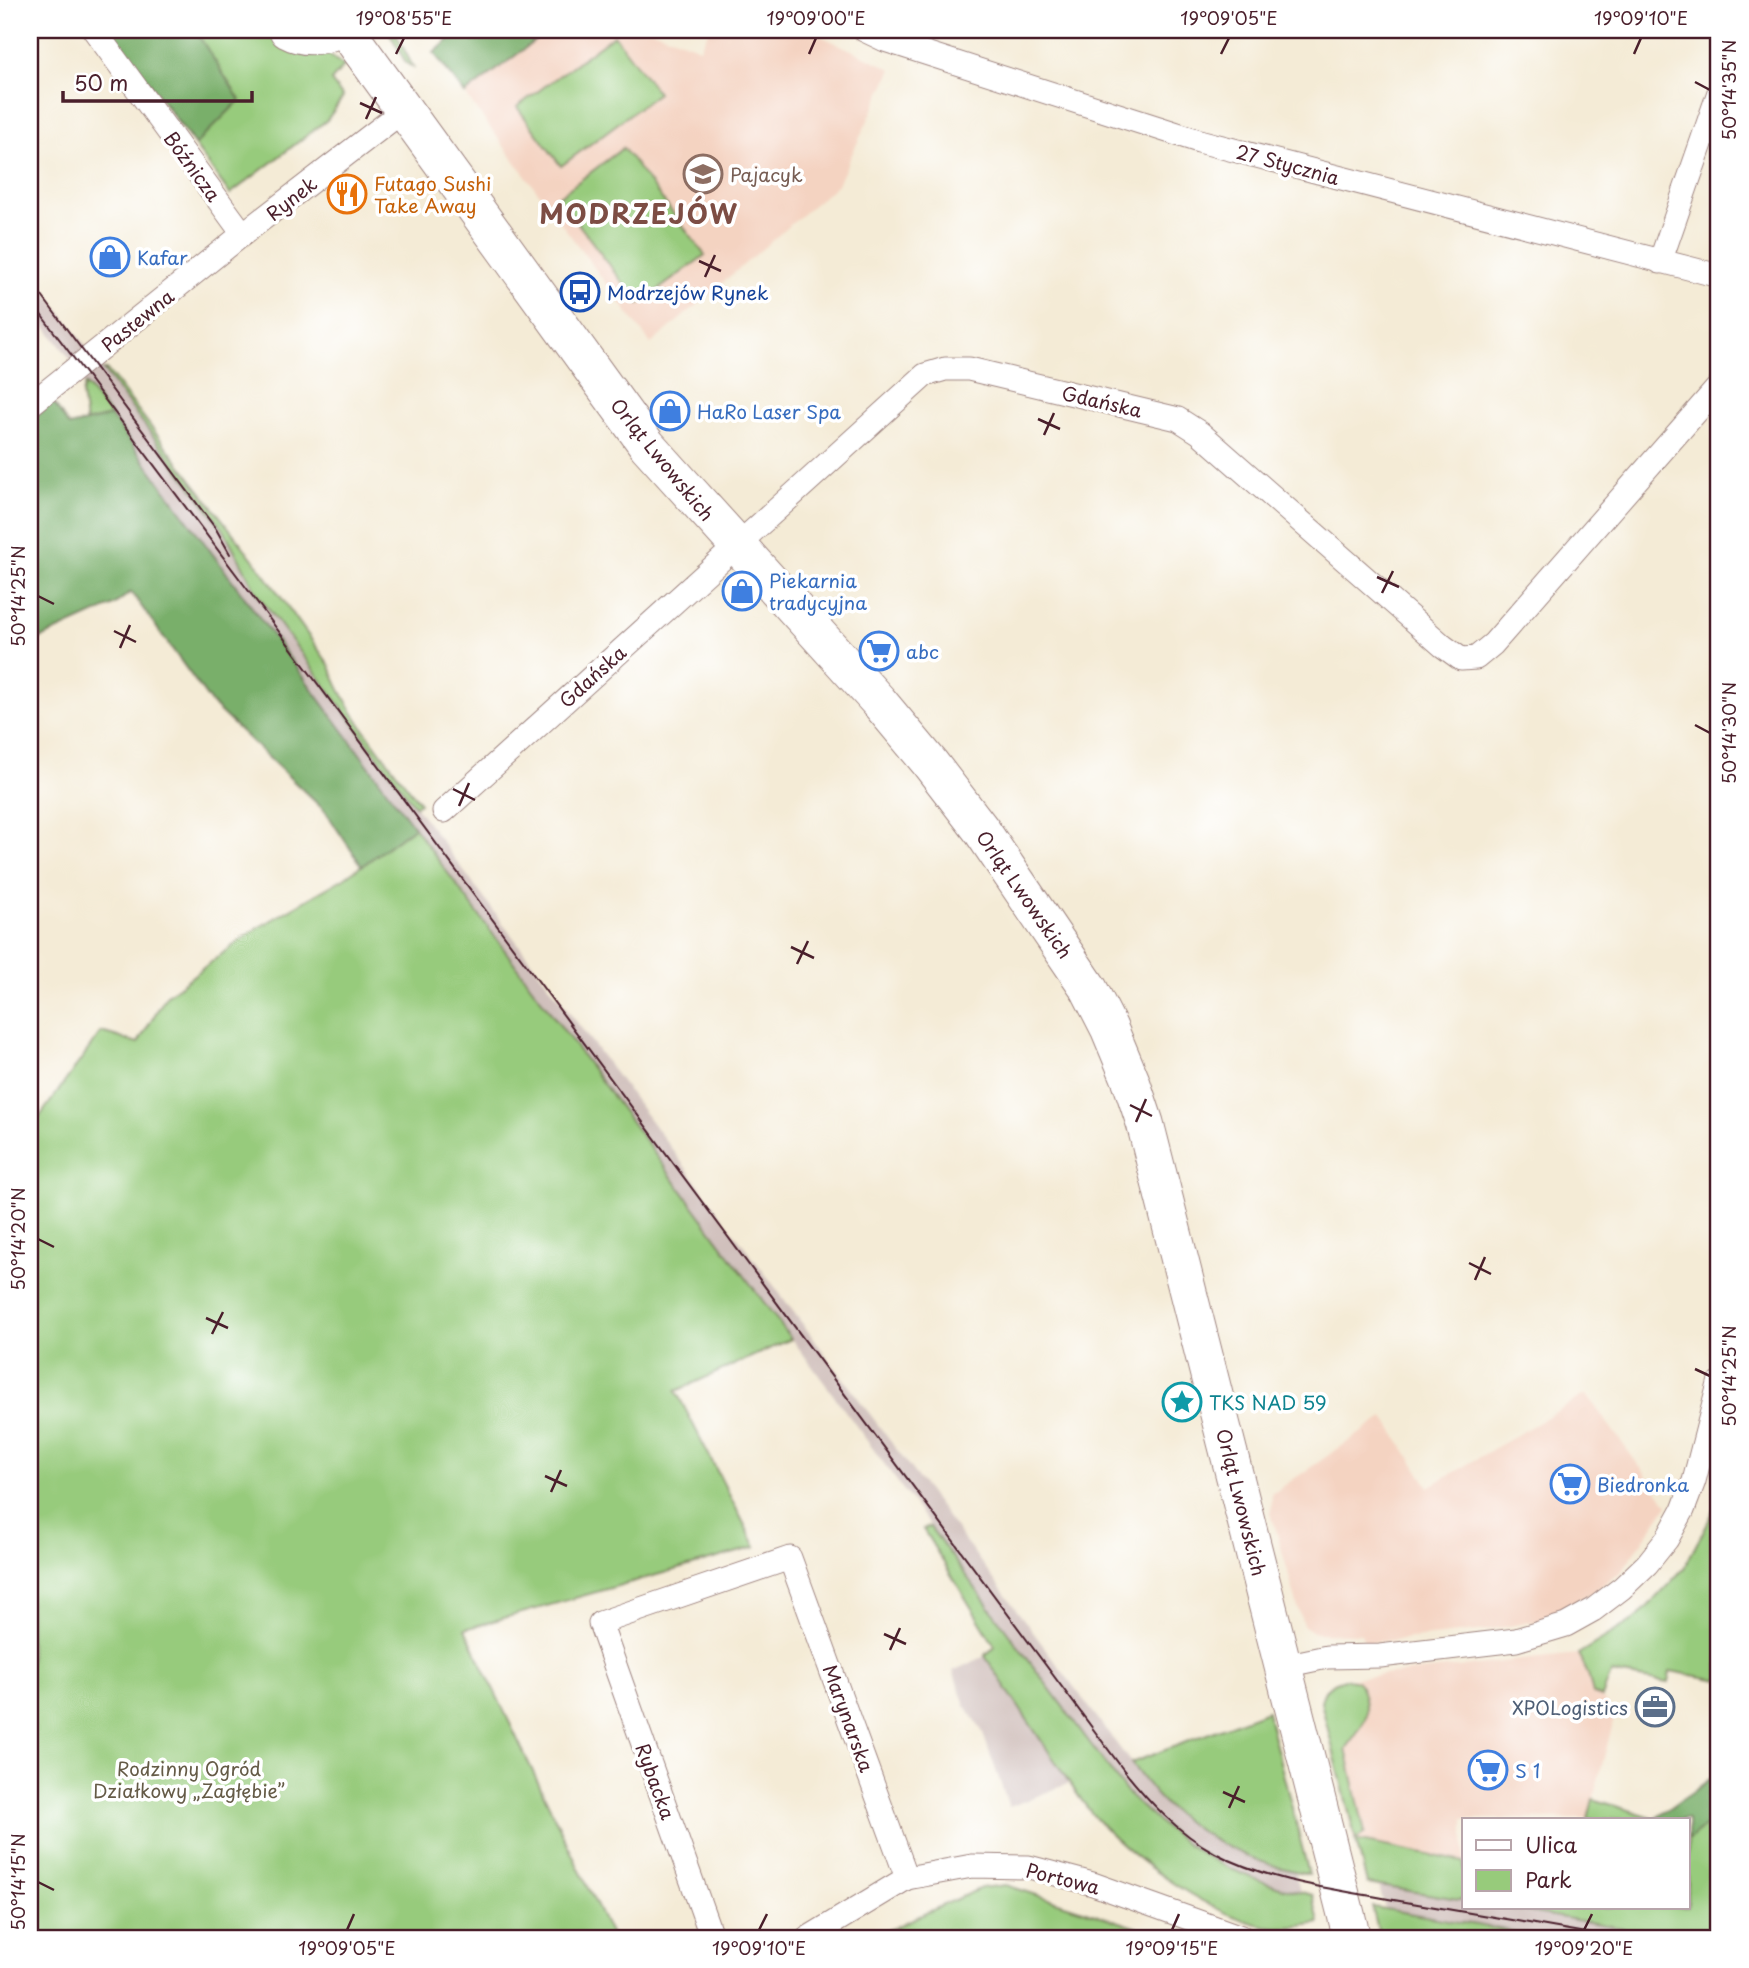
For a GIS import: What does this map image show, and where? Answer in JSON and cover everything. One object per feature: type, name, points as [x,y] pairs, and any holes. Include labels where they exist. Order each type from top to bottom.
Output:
[{"type":"main road","points":[[288,30],[310,36],[336,30]]},
{"type":"main road","name":"Orląt Lwowskich","points":[[346,30],[647,444],[929,762],[1039,912],[1107,1022],[1145,1123],[1284,1666],[1347,1937]]},
{"type":"street","name":"Bóźnicza","points":[[94,30],[243,234]]},
{"type":"street","name":"27 Stycznia","points":[[864,30],[885,40],[1199,141],[1719,276]]},
{"type":"street","points":[[1660,262],[1719,92]]},
{"type":"street","name":"Rynek","points":[[243,234],[404,110]]},
{"type":"street","name":"Pastewna","points":[[30,405],[243,234]]},
{"type":"street","name":"Gdańska","points":[[444,811],[925,375],[945,369],[969,369],[1178,419],[1200,433],[1461,659],[1476,658],[1493,644],[1719,386]]},
{"type":"street","points":[[1284,1666],[1327,1657],[1380,1656],[1516,1640],[1566,1625],[1593,1610],[1647,1564],[1678,1520],[1694,1481],[1719,1384]]},
{"type":"street","name":"Rybacka","points":[[712,1938],[600,1623],[790,1558]]},
{"type":"street","name":"Marynarska","points":[[790,1558],[907,1878]]},
{"type":"street","name":"Portowa","points":[[808,1938],[907,1878],[972,1866],[1029,1867],[1093,1884],[1244,1938]]},
{"type":"shaded area","points":[[549,30],[605,30],[608,34],[613,30],[652,30],[700,48],[709,30],[808,30],[892,69],[838,184],[651,344],[465,94]]},
{"type":"shaded area","points":[[30,271],[224,530],[258,595],[273,616],[1131,1763],[1169,1809],[1194,1827],[1247,1855],[1295,1871],[1300,1892],[1253,1880],[1221,1866],[1166,1829],[1124,1789],[111,416],[67,365],[71,360],[30,306]]},
{"type":"shaded area","points":[[1586,1394],[1668,1505],[1621,1572],[1593,1592],[1538,1621],[1487,1630],[1365,1643],[1361,1634],[1315,1633],[1303,1625],[1271,1512],[1272,1494],[1384,1417],[1429,1487]]},
{"type":"shaded area","points":[[1578,1654],[1588,1674],[1593,1694],[1602,1697],[1614,1719],[1588,1818],[1462,1818],[1462,1862],[1354,1840],[1321,1702],[1327,1687],[1345,1679]]},
{"type":"shaded area","points":[[985,1656],[1070,1783],[1009,1807],[982,1731],[965,1705],[953,1671]]},
{"type":"shaded area","points":[[1379,1886],[1462,1900],[1462,1909],[1511,1909],[1649,1933],[1646,1938],[1551,1938],[1385,1909]]},
{"type":"green space","points":[[111,30],[267,30],[290,44],[311,47],[329,55],[344,66],[331,81],[343,97],[327,120],[230,194]]},
{"type":"green space","points":[[111,30],[195,30],[240,100],[195,145]]},
{"type":"green space","points":[[388,30],[394,30],[413,67],[406,63]]},
{"type":"green space","points":[[460,30],[549,30],[465,94],[434,53]]},
{"type":"green space","points":[[614,35],[658,93],[561,166],[517,107]]},
{"type":"green space","points":[[623,148],[705,255],[639,304],[558,197]]},
{"type":"green space","points":[[103,370],[107,370],[266,576],[330,666],[357,719],[420,803],[415,806],[258,595],[224,530]]},
{"type":"green space","points":[[85,384],[111,416],[86,422],[82,394]]},
{"type":"green space","points":[[53,402],[69,426],[111,416],[414,827],[362,866],[325,811],[212,704],[131,592],[114,605],[30,643],[30,421]]},
{"type":"green space","name":"Rodzinny Ogród Działkowy „Zagłębie”","points":[[414,827],[791,1339],[676,1391],[756,1547],[465,1629],[612,1938],[30,1938],[30,1130],[101,1032],[138,1043],[166,996],[251,932],[344,878]]},
{"type":"green space","points":[[1719,1501],[1719,1680],[1670,1671],[1668,1683],[1611,1673],[1602,1697],[1593,1694],[1588,1674],[1578,1654],[1638,1617],[1684,1568]]},
{"type":"green space","points":[[930,1527],[1124,1789],[1166,1828],[1210,1858],[1258,1880],[1313,1895],[1319,1923],[1273,1927],[1223,1912],[1154,1870],[1100,1823],[1075,1792],[985,1656],[995,1646],[923,1529]]},
{"type":"green space","points":[[1345,1679],[1355,1680],[1359,1684],[1366,1705],[1363,1723],[1346,1749],[1365,1833],[1356,1839],[1321,1702],[1328,1687]]},
{"type":"green space","points":[[1267,1711],[1309,1874],[1254,1859],[1201,1832],[1165,1804],[1131,1763]]},
{"type":"green space","points":[[1719,1775],[1719,1815],[1690,1838],[1690,1818],[1656,1818]]},
{"type":"green space","points":[[1593,1799],[1655,1818],[1588,1818]]},
{"type":"green space","points":[[1719,1815],[1719,1938],[1681,1938],[1512,1909],[1690,1909],[1690,1838]]},
{"type":"green space","points":[[1356,1840],[1462,1862],[1462,1900],[1367,1884]]},
{"type":"green space","points":[[1006,1885],[1169,1938],[871,1938],[981,1888]]},
{"type":"green space","points":[[1372,1907],[1385,1909],[1551,1938],[1380,1938]]},
{"type":"tram line","points":[[30,280],[216,529],[230,554]]},
{"type":"tram line","points":[[30,300],[1122,1768],[1153,1804],[1201,1845],[1236,1863],[1280,1878],[1614,1938]]},
{"type":"place","name":"Pajacyk","points":[[703,174]]},
{"type":"place","name":"Futago Sushi Take Away","points":[[347,194]]},
{"type":"place","name":"Kafar","points":[[110,257]]},
{"type":"place","name":"Modrzejów Rynek","points":[[580,292]]},
{"type":"place","name":"HaRo Laser Spa","points":[[670,411]]},
{"type":"place","name":"Piekarnia tradycyjna","points":[[742,591]]},
{"type":"place","name":"abc","points":[[879,651]]},
{"type":"place","name":"TKS NAD 59","points":[[1182,1402]]},
{"type":"place","name":"Biedronka","points":[[1570,1484]]},
{"type":"place","name":"XPOLogistics","points":[[1655,1707]]},
{"type":"place","name":"S 1","points":[[1488,1770]]},
{"type":"district","name":"MODRZEJÓW","points":[[639,213]]}]
